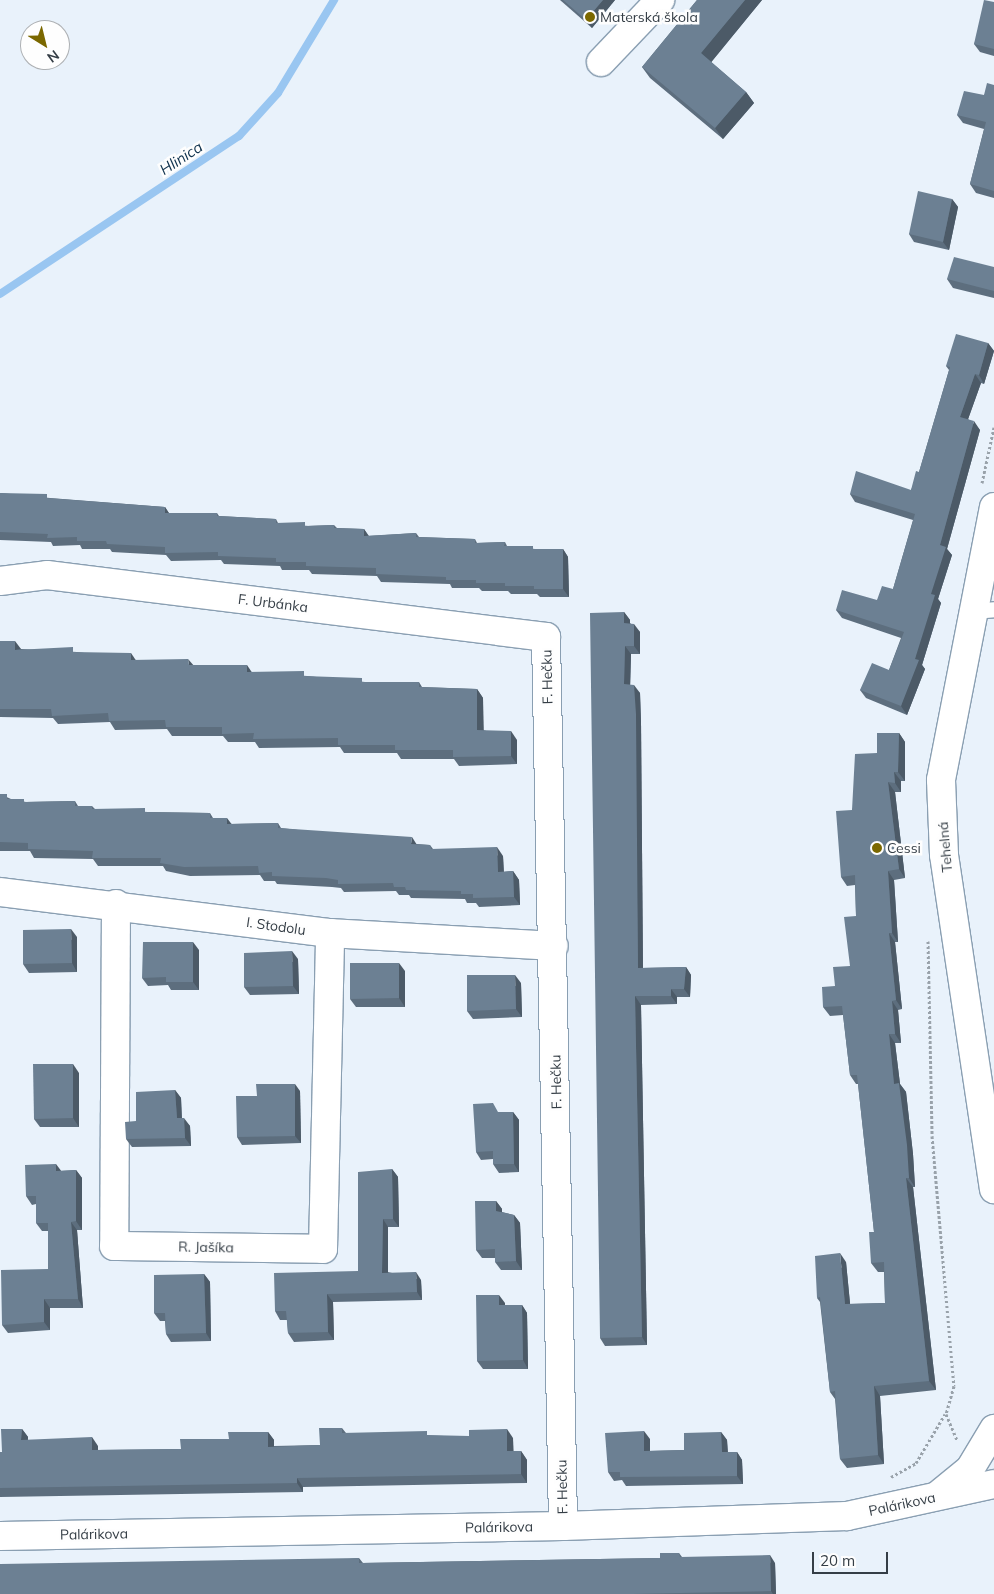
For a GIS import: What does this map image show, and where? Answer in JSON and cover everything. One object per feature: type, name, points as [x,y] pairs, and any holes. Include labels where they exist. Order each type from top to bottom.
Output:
[{"type":"street","points":[[601,62],[660,0]]},
{"type":"street","name":"Tehelná","points":[[994,507],[984,610],[941,780],[944,855],[994,1189]]},
{"type":"street","name":"F. Urbánka","points":[[0,581],[47,575],[546,637]]},
{"type":"street","name":"F. Hečku","points":[[546,637],[554,946],[563,1526]]},
{"type":"street","name":"I. Stodolu","points":[[0,892],[116,904],[330,933],[554,946]]},
{"type":"street","name":"R. Jašíka","points":[[116,904],[114,1246],[323,1248],[330,933]]},
{"type":"street","points":[[935,1497],[970,1469],[994,1429]]},
{"type":"street","name":"Palárikova","points":[[0,1536],[563,1526],[847,1516],[994,1484]]},
{"type":"path","points":[[885,1479],[916,1463],[946,1414]]},
{"type":"building","points":[[563,0],[603,0],[586,20]]},
{"type":"building","points":[[697,0],[745,0],[701,53],[746,92],[715,128],[642,67]]},
{"type":"building","points":[[984,0],[994,2],[994,49],[974,44]]},
{"type":"building","points":[[987,83],[994,85],[994,191],[970,184],[986,122],[957,115],[964,91],[984,95]]},
{"type":"building","points":[[918,191],[952,199],[943,242],[909,234]]},
{"type":"building","points":[[954,257],[994,267],[994,291],[947,279]]},
{"type":"building","points":[[956,334],[988,343],[979,375],[975,374],[960,417],[974,421],[940,545],[946,547],[931,594],[935,595],[915,659],[919,660],[901,706],[860,690],[872,663],[889,670],[904,632],[836,610],[842,590],[877,600],[882,586],[893,589],[915,514],[850,494],[856,471],[911,490],[916,471],[919,472],[950,367],[946,366]]},
{"type":"building","points":[[0,493],[47,494],[47,498],[165,507],[165,513],[217,513],[217,516],[276,519],[276,523],[305,522],[305,526],[334,525],[334,528],[364,529],[364,536],[416,533],[416,537],[475,539],[475,543],[505,542],[504,546],[533,546],[533,549],[563,549],[563,589],[505,586],[505,583],[476,583],[476,580],[446,580],[446,577],[376,574],[376,568],[306,566],[306,562],[276,562],[276,558],[218,556],[218,552],[165,553],[165,547],[107,544],[106,541],[77,541],[77,537],[47,538],[48,534],[0,532]]},
{"type":"building","points":[[624,612],[624,623],[634,624],[634,646],[625,646],[624,684],[634,685],[636,714],[638,968],[686,967],[684,989],[671,989],[671,996],[635,996],[642,1337],[600,1338],[590,613]]},
{"type":"building","points":[[0,641],[15,641],[15,650],[73,647],[73,652],[131,653],[131,660],[188,659],[189,665],[247,665],[247,672],[304,671],[304,676],[362,678],[362,682],[419,682],[419,687],[477,689],[477,730],[511,731],[511,756],[453,757],[453,750],[395,750],[395,745],[338,745],[338,738],[253,739],[254,733],[222,734],[222,727],[166,727],[165,720],[109,721],[108,713],[52,716],[51,709],[0,709]]},
{"type":"building","points":[[877,733],[899,733],[898,772],[894,772],[895,783],[888,782],[899,869],[888,871],[892,933],[889,933],[896,1000],[892,1001],[895,1034],[889,1034],[894,1084],[899,1083],[907,1145],[909,1178],[906,1178],[929,1381],[874,1386],[878,1455],[840,1459],[835,1391],[830,1392],[820,1297],[817,1298],[815,1256],[840,1253],[845,1304],[885,1303],[884,1262],[871,1263],[869,1232],[874,1232],[857,1075],[850,1075],[842,1006],[823,1007],[822,987],[835,986],[833,967],[850,966],[844,917],[856,916],[855,875],[841,877],[836,811],[852,810],[855,754],[877,753]]},
{"type":"building","points":[[0,794],[7,794],[7,799],[24,799],[24,802],[75,801],[75,806],[92,806],[92,809],[145,808],[145,812],[210,813],[210,818],[227,818],[227,824],[278,823],[278,828],[412,837],[411,844],[430,845],[431,849],[497,847],[498,872],[513,871],[514,897],[473,898],[473,894],[461,894],[461,891],[406,890],[405,887],[394,887],[393,883],[338,884],[338,880],[326,878],[272,876],[272,872],[259,873],[258,866],[184,867],[160,863],[161,858],[92,858],[93,851],[28,849],[28,843],[0,842]]},
{"type":"building","points":[[71,929],[72,963],[23,964],[23,930]]},
{"type":"building","points":[[143,942],[193,942],[193,982],[166,982],[166,977],[142,978]]},
{"type":"building","points":[[292,951],[293,986],[244,987],[244,953]]},
{"type":"building","points":[[350,963],[399,963],[399,998],[350,999]]},
{"type":"building","points":[[467,975],[515,975],[516,1009],[467,1011]]},
{"type":"building","points":[[33,1064],[73,1064],[73,1118],[34,1119]]},
{"type":"building","points":[[256,1084],[295,1084],[295,1136],[237,1137],[236,1096],[257,1096]]},
{"type":"building","points":[[175,1090],[177,1118],[184,1118],[185,1138],[126,1139],[125,1122],[136,1121],[136,1092]]},
{"type":"building","points":[[493,1103],[498,1112],[513,1112],[514,1164],[493,1164],[493,1151],[476,1152],[473,1104]]},
{"type":"building","points":[[56,1164],[56,1171],[76,1170],[76,1221],[71,1222],[78,1299],[44,1299],[44,1322],[2,1325],[1,1270],[48,1269],[48,1223],[36,1223],[36,1196],[26,1196],[25,1165]]},
{"type":"building","points":[[392,1169],[393,1219],[383,1219],[382,1273],[416,1272],[417,1292],[327,1294],[328,1332],[288,1333],[286,1311],[275,1311],[274,1273],[358,1271],[358,1172]]},
{"type":"building","points":[[475,1201],[496,1201],[496,1211],[514,1215],[516,1261],[495,1262],[495,1249],[476,1250]]},
{"type":"building","points":[[204,1274],[206,1333],[166,1334],[165,1313],[154,1313],[154,1275]]},
{"type":"building","points":[[476,1295],[499,1295],[499,1305],[522,1305],[523,1360],[477,1361]]},
{"type":"building","points":[[319,1428],[342,1428],[342,1433],[427,1431],[427,1435],[469,1436],[469,1430],[507,1429],[507,1451],[521,1451],[521,1474],[297,1478],[297,1483],[0,1488],[1,1429],[22,1429],[21,1440],[92,1437],[92,1450],[181,1449],[180,1439],[229,1439],[228,1432],[268,1432],[268,1447],[320,1445]]},
{"type":"building","points":[[644,1431],[644,1451],[684,1450],[684,1433],[721,1432],[722,1452],[737,1452],[737,1476],[620,1477],[620,1472],[608,1472],[605,1433]]},
{"type":"building","points":[[660,1553],[679,1553],[680,1557],[770,1555],[771,1591],[632,1594],[0,1594],[0,1564],[359,1558],[359,1563],[660,1558]]},
{"type":"waterway","name":"Hlinica","points":[[0,294],[239,136],[278,93],[334,0]]},
{"type":"place","name":"Materská škola","points":[[590,17]]},
{"type":"place","name":"Cessi","points":[[877,848]]}]
